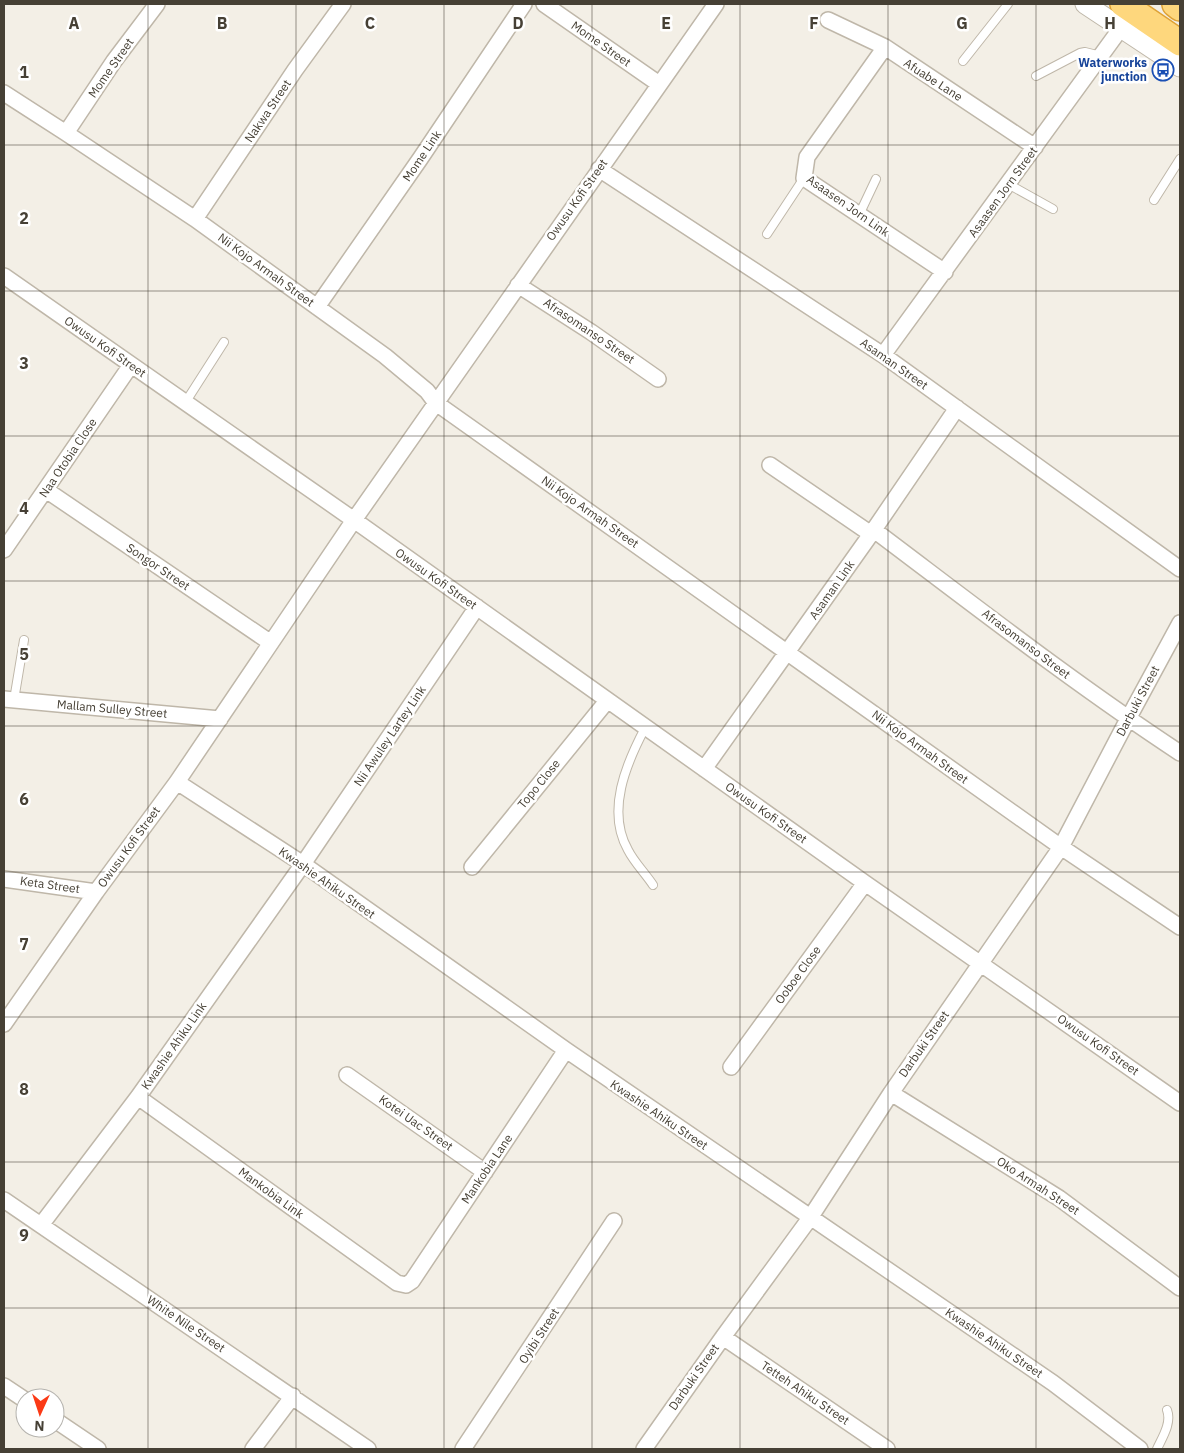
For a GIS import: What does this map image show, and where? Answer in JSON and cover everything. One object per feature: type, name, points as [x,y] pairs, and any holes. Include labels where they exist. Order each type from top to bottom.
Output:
[{"type":"highway","points":[[1175,4],[1180,8]]},
{"type":"highway","points":[[1122,16],[1180,43]]},
{"type":"street","name":"Mome Street","points":[[66,133],[114,61],[157,4]]},
{"type":"street","name":"Nakwa Street","points":[[195,219],[295,70],[343,4]]},
{"type":"street","name":"Mome Link","points":[[317,307],[420,159],[524,4]]},
{"type":"street","name":"Mome Street","points":[[544,4],[659,84]]},
{"type":"street","name":"Owusu Kofi Street","points":[[5,1021],[177,782],[354,520],[716,4]]},
{"type":"street","points":[[1085,4],[1122,16],[1180,67]]},
{"type":"street","name":"Asaasen Jorn Street","points":[[883,355],[1101,56],[1122,16]]},
{"type":"street","name":"Afuabe Lane","points":[[828,20],[885,48],[1035,147]]},
{"type":"street","name":"Asaasen Jorn Link","points":[[885,48],[806,156],[804,178],[945,272]]},
{"type":"street","name":"Nii Kojo Armah Street","points":[[4,93],[195,219],[385,356],[427,391],[436,403],[1061,847],[1180,927]]},
{"type":"street","name":"Asaman Street","points":[[599,170],[883,355],[1180,569]]},
{"type":"street","name":"Owusu Kofi Street","points":[[5,279],[354,520],[645,728],[1180,1103]]},
{"type":"street","name":"Afrasomanso Street","points":[[518,285],[591,332],[658,379]]},
{"type":"street","name":"Naa Otobia Close","points":[[4,550],[131,365]]},
{"type":"street","name":"Asaman Link","points":[[704,769],[872,532],[957,408]]},
{"type":"street","name":"Afrasomanso Street","points":[[770,465],[872,532],[1128,719],[1180,753]]},
{"type":"street","name":"Songor Street","points":[[46,490],[271,644]]},
{"type":"street","name":"Nii Awuley Lartey Link","points":[[303,864],[477,607]]},
{"type":"street","name":"Darbuki Street","points":[[644,1449],[722,1337],[810,1218],[891,1092],[1061,847],[1180,623]]},
{"type":"street","name":"Mallam Sulley Street","points":[[9,699],[220,719]]},
{"type":"street","name":"Topo Close","points":[[472,867],[607,701]]},
{"type":"street","name":"Kwashie Ahiku Street","points":[[177,782],[303,864],[566,1050],[1053,1383],[1140,1449]]},
{"type":"street","name":"Kwashie Ahiku Link","points":[[41,1225],[138,1097],[303,864]]},
{"type":"street","name":"Keta Street","points":[[4,879],[96,892]]},
{"type":"street","name":"Ooboe Close","points":[[730,1067],[865,883]]},
{"type":"street","name":"Mankobia Lane","points":[[406,1285],[412,1281],[566,1050]]},
{"type":"street","name":"Kotei Uac Street","points":[[347,1075],[485,1172]]},
{"type":"street","name":"Oko Armah Street","points":[[891,1092],[1059,1198],[1180,1288]]},
{"type":"street","name":"Mankobia Link","points":[[138,1097],[397,1283],[406,1285]]},
{"type":"street","name":"White Nile Street","points":[[4,1200],[368,1449]]},
{"type":"street","name":"Oyibi Street","points":[[463,1449],[614,1221]]},
{"type":"street","name":"Tetteh Ahiku Street","points":[[722,1337],[887,1449]]},
{"type":"street","points":[[4,1386],[15,1393]]},
{"type":"street","points":[[253,1449],[293,1396]]},
{"type":"street","points":[[65,1427],[98,1449]]},
{"type":"lane","points":[[963,61],[1008,4]]},
{"type":"lane","points":[[1036,76],[1080,53],[1086,52],[1101,56]]},
{"type":"lane","points":[[1154,200],[1180,159]]},
{"type":"lane","points":[[767,234],[804,178]]},
{"type":"lane","points":[[859,216],[876,178]]},
{"type":"lane","points":[[1008,184],[1053,210]]},
{"type":"lane","points":[[185,403],[224,342]]},
{"type":"lane","points":[[9,699],[24,640]]},
{"type":"lane","points":[[645,728],[634,748],[620,790],[618,820],[628,850],[653,885]]},
{"type":"lane","points":[[1157,1449],[1167,1426],[1167,1410]]},
{"type":"place","name":"Waterworks junction","points":[[1163,70]]}]
